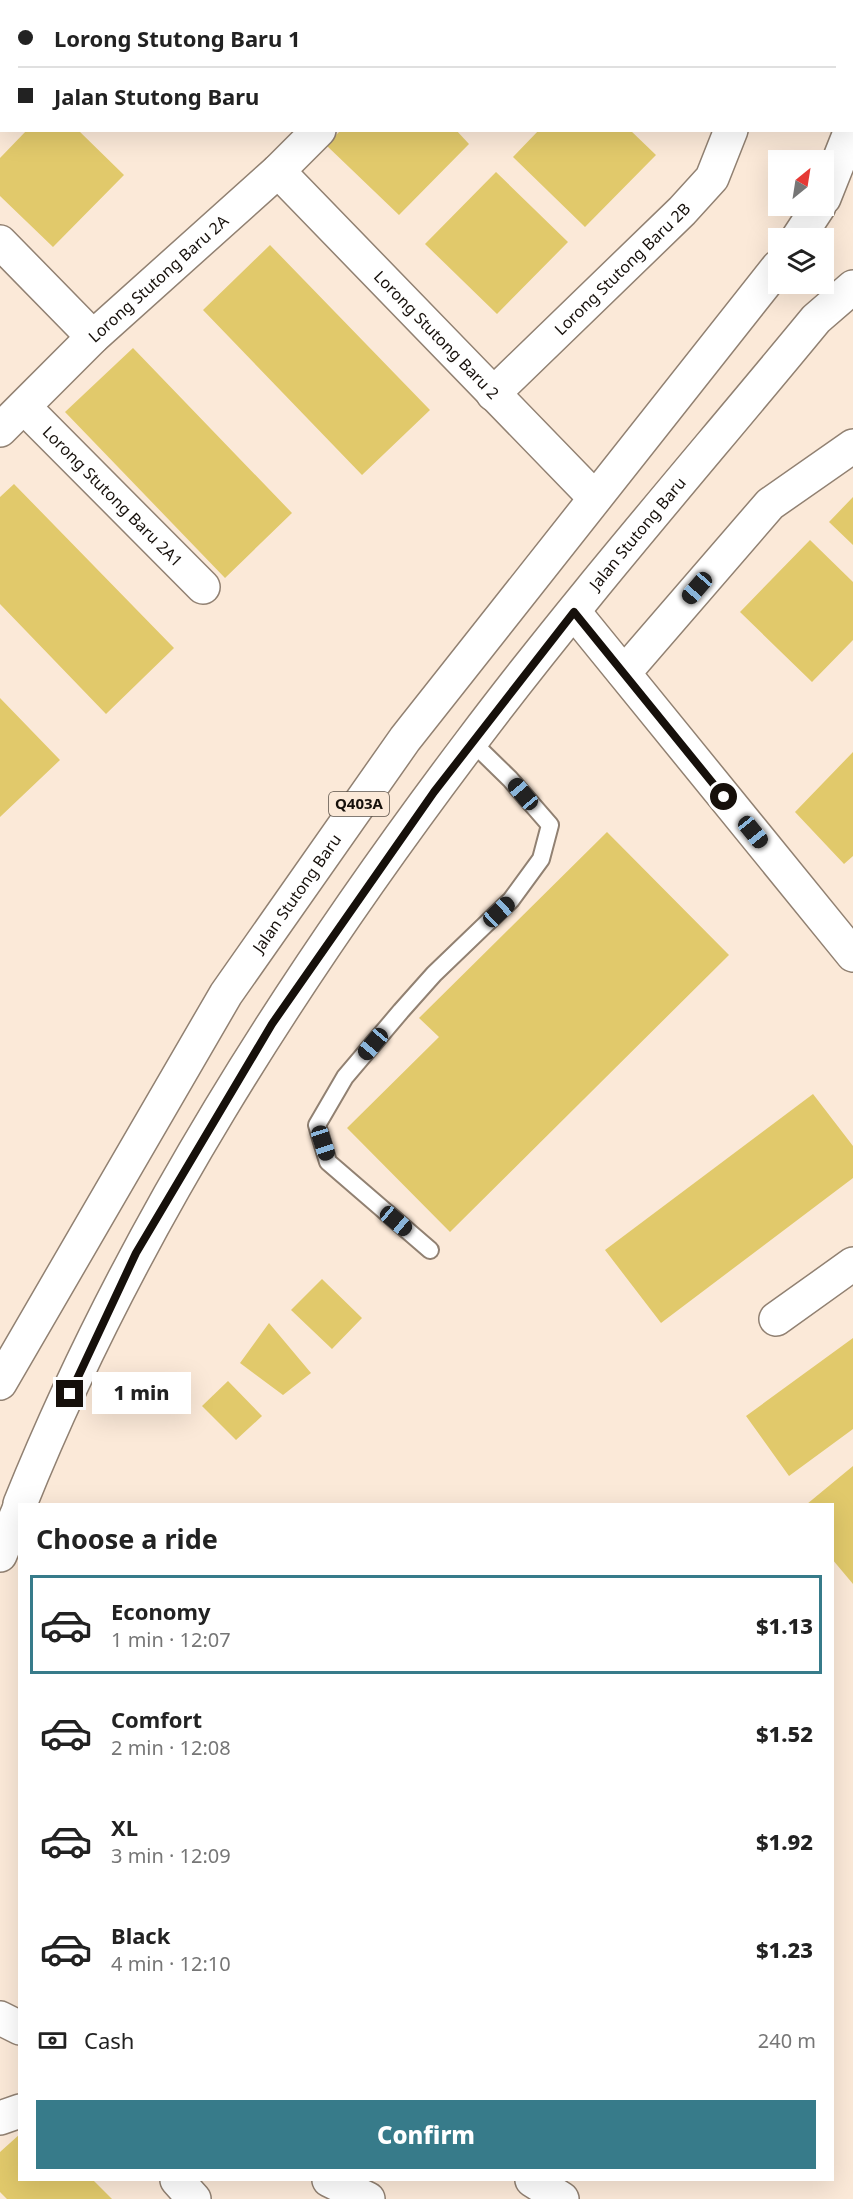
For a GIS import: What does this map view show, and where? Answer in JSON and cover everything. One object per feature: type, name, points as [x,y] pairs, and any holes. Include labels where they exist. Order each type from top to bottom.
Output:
[{"type":"main road","name":"Lorong Stutong Baru 2A","points":[[0,430],[93,337],[278,171],[317,132]]},
{"type":"main road","name":"Lorong Stutong Baru 2B","points":[[493,394],[682,211],[712,178],[730,132]]},
{"type":"main road","points":[[834,173],[850,132]]},
{"type":"main road","name":"Lorong Stutong Baru 2","points":[[278,171],[595,498]]},
{"type":"main road","points":[[0,242],[93,337]]},
{"type":"main road","name":"Jalan Stutong Baru","points":[[2,1372],[226,994],[405,739],[768,280]]},
{"type":"main road","name":"Jalan Stutong Baru","points":[[21,1503],[136,1253],[272,1024],[471,741],[574,612],[816,319],[853,287]]},
{"type":"main road","name":"Lorong Stutong Baru 2A1","points":[[24,406],[203,587]]},
{"type":"main road","points":[[624,673],[770,504],[853,446]]},
{"type":"main road","points":[[574,612],[853,956]]},
{"type":"main road","points":[[776,1319],[853,1264]]},
{"type":"main road","name":"Jalan Stutong Baru","points":[[0,1555],[18,1511]]},
{"type":"main road","points":[[0,2018],[18,2027]]},
{"type":"main road","points":[[0,2118],[18,2112]]},
{"type":"main road","points":[[178,2181],[194,2199]]},
{"type":"main road","points":[[330,2181],[368,2199]]},
{"type":"main road","points":[[534,2181],[562,2199]]},
{"type":"lane","points":[[430,1250],[328,1162],[317,1125],[352,1069],[434,974],[511,900],[541,859],[550,825],[510,779],[471,741]]},
{"type":"building","points":[[25,132],[80,132],[124,175],[53,247],[0,196],[0,158]]},
{"type":"building","points":[[339,132],[458,132],[469,144],[399,215],[326,145]]},
{"type":"building","points":[[537,132],[632,132],[656,155],[585,227],[513,157]]},
{"type":"building","points":[[496,172],[568,242],[497,314],[425,244]]},
{"type":"building","points":[[270,245],[430,410],[362,475],[203,310]]},
{"type":"building","points":[[133,348],[292,513],[225,578],[65,412]]},
{"type":"building","points":[[14,484],[174,648],[106,714],[0,604],[0,497]]},
{"type":"building","points":[[853,497],[853,545],[829,522]]},
{"type":"building","points":[[810,540],[853,582],[853,640],[812,682],[740,612]]},
{"type":"building","points":[[0,698],[60,760],[0,817]]},
{"type":"building","points":[[853,752],[853,856],[844,864],[795,812]]},
{"type":"building","points":[[607,832],[729,955],[450,1232],[347,1128],[439,1037],[419,1018]]},
{"type":"building","points":[[813,1094],[853,1146],[853,1178],[661,1323],[605,1250]]},
{"type":"building","points":[[322,1279],[362,1318],[332,1349],[291,1310]]},
{"type":"building","points":[[269,1323],[311,1373],[283,1395],[240,1363]]},
{"type":"building","points":[[853,1338],[853,1429],[789,1476],[746,1416]]},
{"type":"building","points":[[228,1381],[262,1416],[236,1440],[202,1406]]},
{"type":"building","points":[[853,1466],[853,1584],[834,1561],[834,1503],[808,1503]]},
{"type":"building","points":[[18,2136],[18,2181],[94,2181],[112,2199],[7,2199],[0,2192],[0,2152]]},
{"type":"route","points":[[70,1394],[136,1253],[272,1024],[471,741],[574,612],[724,797]]}]
